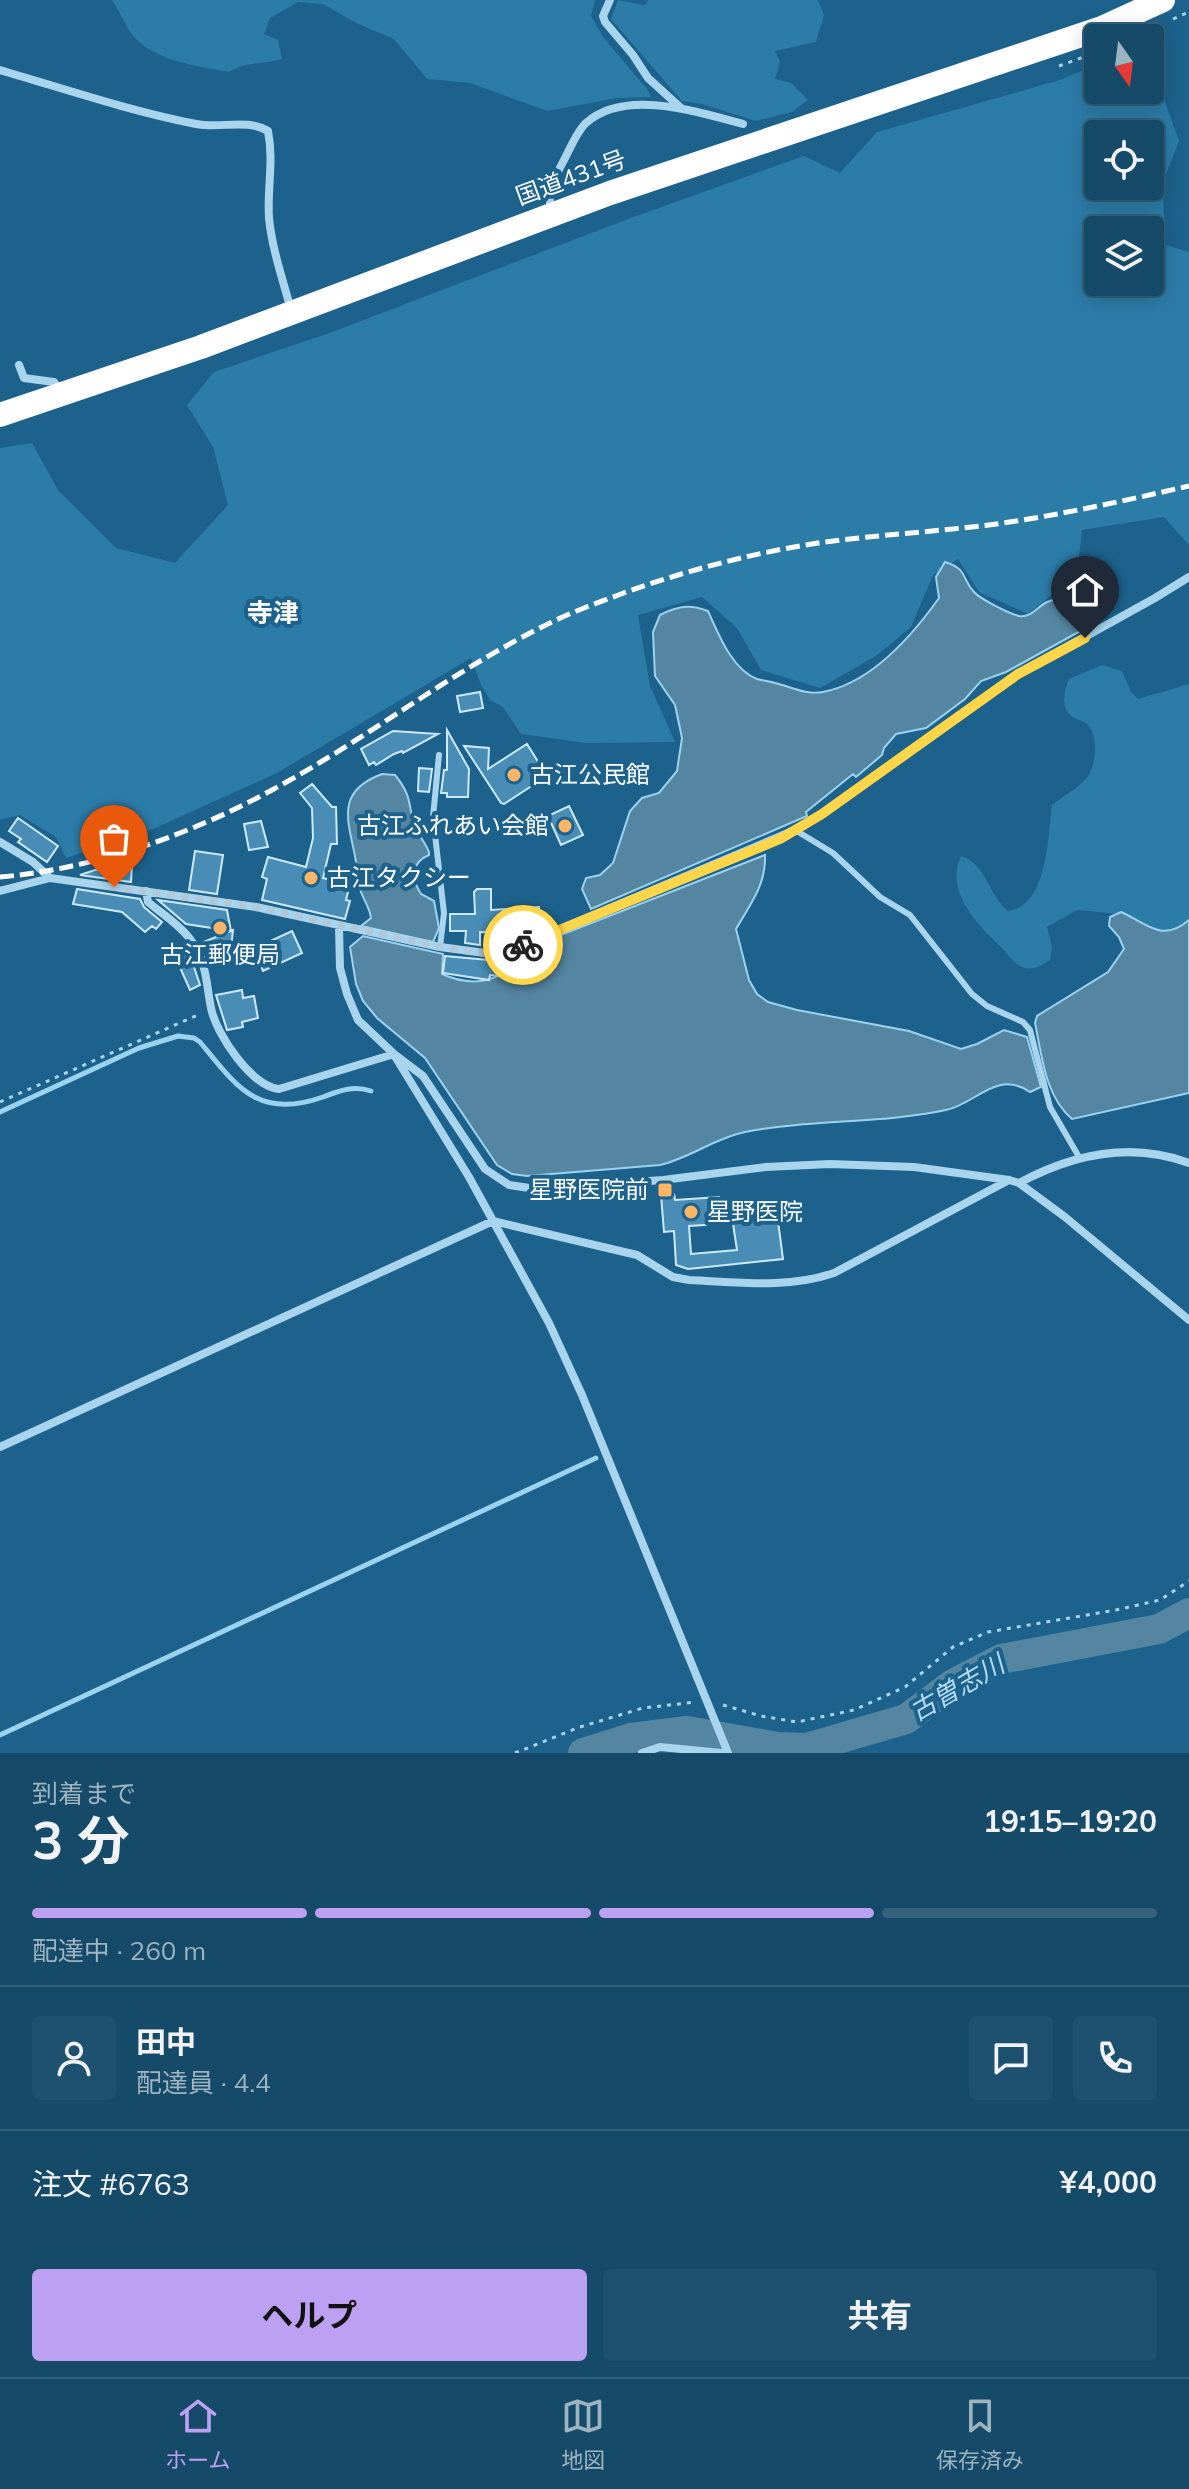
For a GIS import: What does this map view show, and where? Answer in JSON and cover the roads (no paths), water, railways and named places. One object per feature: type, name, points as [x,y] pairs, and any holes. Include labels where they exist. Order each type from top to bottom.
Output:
[{"type":"highway","name":"国道431号","points":[[0,415],[291,313],[553,214],[1102,28],[1163,0]]},
{"type":"street","points":[[610,0],[603,16],[605,22],[648,78],[682,109]]},
{"type":"street","points":[[0,70],[162,117],[202,126],[256,124],[268,131],[272,152],[269,218],[291,313]]},
{"type":"street","points":[[553,214],[549,205],[550,187],[585,123],[615,106],[682,109],[743,124]]},
{"type":"street","points":[[19,365],[24,378],[54,382],[62,394]]},
{"type":"street","points":[[0,891],[50,878],[256,907],[440,947],[485,953],[506,952],[795,830],[1018,674],[1189,577]]},
{"type":"street","points":[[0,842],[33,862],[50,878]]},
{"type":"street","points":[[146,891],[148,902],[190,938],[207,973],[211,1009],[219,1032],[253,1077],[268,1089],[279,1089],[394,1054]]},
{"type":"street","points":[[339,927],[340,968],[358,1020],[423,1076],[485,1169],[498,1180],[521,1188],[663,1180],[766,1167],[830,1164],[914,1167],[1009,1180],[1019,1183],[1065,1217],[1189,1320]]},
{"type":"street","points":[[394,1054],[469,1177],[549,1323],[582,1395],[726,1750],[660,1747],[642,1753]]},
{"type":"street","points":[[1019,1183],[1051,1166],[1079,1157],[1148,1152],[1189,1163]]},
{"type":"street","points":[[0,1447],[493,1221],[637,1255],[673,1277],[788,1284],[809,1282],[834,1273],[1009,1180]]},
{"type":"lane","points":[[439,755],[433,817],[444,913],[440,947]]},
{"type":"lane","points":[[795,830],[833,853],[880,897],[910,915],[972,994],[987,1006],[1023,1022],[1030,1030],[1050,1107],[1079,1157]]},
{"type":"waterway","points":[[0,1112],[139,1048],[178,1036],[200,1042],[238,1085],[265,1102],[301,1103],[346,1090],[371,1091]]},
{"type":"waterway","points":[[0,1735],[596,1458]]},
{"type":"waterway","name":"古曽志川","points":[[583,1753],[631,1738],[687,1731],[778,1747],[807,1748],[906,1719],[953,1684],[1001,1659],[1159,1629],[1189,1613]]},
{"type":"railway","points":[[0,877],[105,858],[208,821],[307,770],[514,642],[567,615],[645,586],[694,570],[793,547],[1014,521],[1189,486]]},
{"type":"place","name":"古江公民館","points":[[514,775]]},
{"type":"place","name":"古江ふれあい会館","points":[[565,826]]},
{"type":"place","name":"古江タクシー","points":[[311,878]]},
{"type":"place","name":"古江郵便局","points":[[220,928]]},
{"type":"place","name":"星野医院前","points":[[665,1190]]},
{"type":"place","name":"星野医院","points":[[691,1212]]},
{"type":"district","name":"寺津","points":[[273,613]]}]
